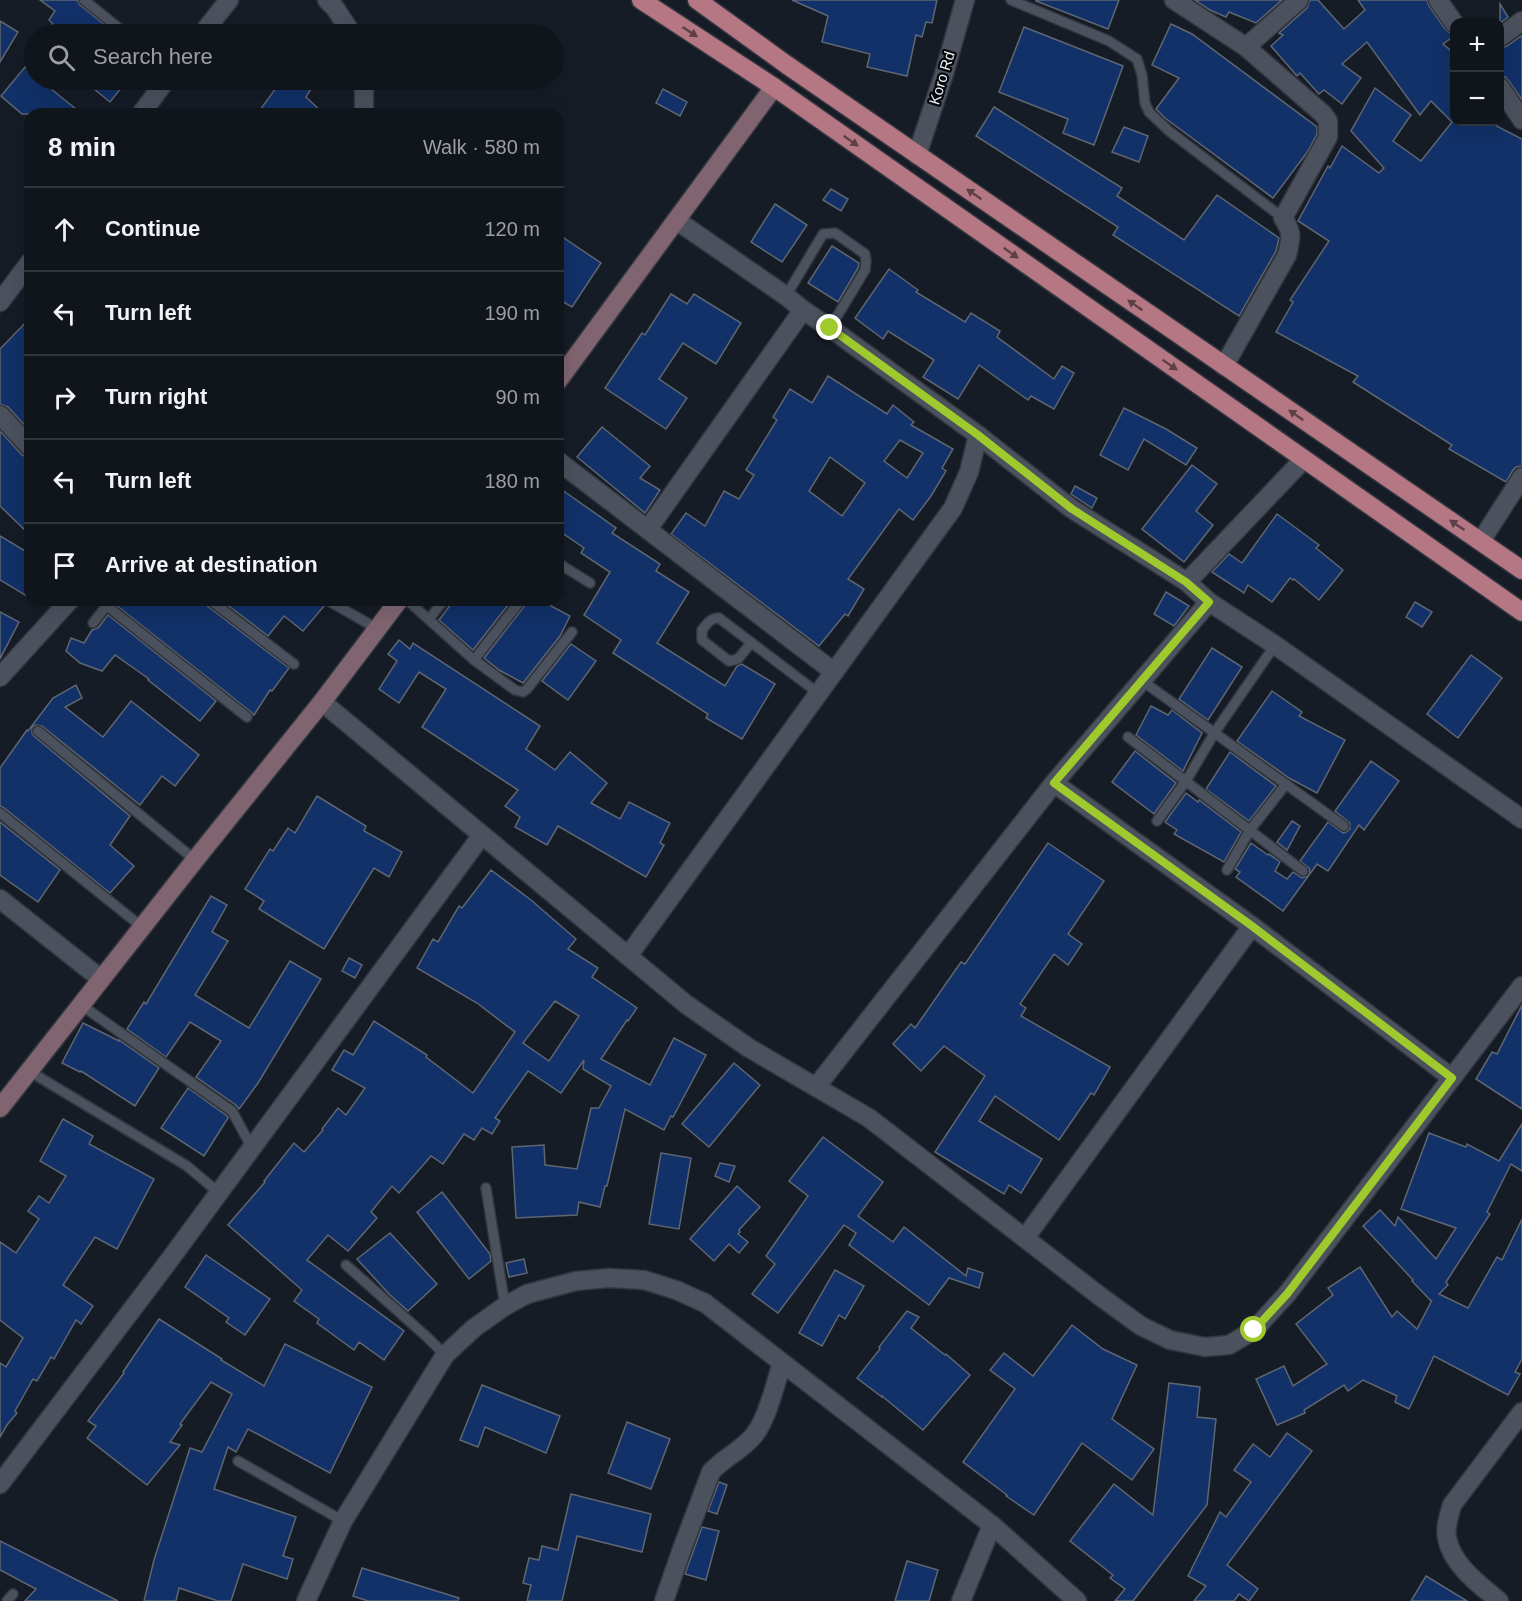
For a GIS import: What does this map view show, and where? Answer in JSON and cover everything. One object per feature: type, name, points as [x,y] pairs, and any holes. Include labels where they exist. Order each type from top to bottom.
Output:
[{"type":"main road","points":[[641,0],[774,87],[1522,612]]},
{"type":"main road","points":[[697,0],[917,155],[1522,570]]},
{"type":"street","points":[[210,24],[229,0]]},
{"type":"street","points":[[327,0],[345,24]]},
{"type":"street","name":"Koro Rd","points":[[917,155],[944,74],[965,0]]},
{"type":"street","points":[[1174,0],[1246,47],[1323,114],[1328,122],[1328,137],[1283,218],[1290,229],[1291,241],[1287,255],[1224,366]]},
{"type":"street","points":[[1246,47],[1299,0]]},
{"type":"street","points":[[1438,0],[1451,18]]},
{"type":"street","points":[[1504,34],[1522,21]]},
{"type":"street","points":[[564,370],[774,87]]},
{"type":"street","points":[[145,108],[159,90]]},
{"type":"street","points":[[364,90],[364,108]]},
{"type":"street","points":[[1504,93],[1522,120]]},
{"type":"street","points":[[676,220],[786,296],[978,435],[1072,509],[1186,582],[1209,602],[1275,645],[1522,819]]},
{"type":"street","points":[[0,302],[24,270]]},
{"type":"street","points":[[648,530],[803,310]]},
{"type":"street","points":[[0,415],[24,441]]},
{"type":"street","points":[[628,956],[953,508],[969,472],[978,435]]},
{"type":"street","points":[[1186,582],[1304,459]]},
{"type":"street","points":[[564,466],[834,672]]},
{"type":"street","points":[[1481,542],[1522,477]]},
{"type":"street","points":[[816,1087],[1054,783],[1209,602]]},
{"type":"street","points":[[0,677],[65,606]]},
{"type":"street","points":[[0,1108],[322,702],[394,606]]},
{"type":"street","points":[[322,702],[687,1005],[740,1042],[869,1118],[1101,1297],[1141,1326],[1170,1340],[1205,1347],[1229,1345],[1254,1330],[1287,1294],[1522,986]]},
{"type":"street","points":[[1054,783],[1252,926],[1452,1078]]},
{"type":"street","points":[[0,1485],[219,1193],[482,835]]},
{"type":"street","points":[[0,899],[101,979]]},
{"type":"street","points":[[1025,1238],[1252,926]]},
{"type":"street","points":[[306,1601],[343,1521],[445,1354],[474,1328],[527,1294],[576,1281],[609,1278],[644,1280],[676,1290],[705,1304],[992,1525],[1077,1601]]},
{"type":"street","points":[[664,1601],[711,1472],[717,1464],[754,1435],[762,1422],[782,1363]]},
{"type":"street","points":[[1499,1601],[1460,1564],[1447,1538],[1447,1521],[1452,1505],[1522,1412]]},
{"type":"street","points":[[961,1601],[992,1525]]},
{"type":"lane","points":[[84,0],[114,24]]},
{"type":"lane","points":[[1011,0],[1109,41],[1137,59],[1142,75],[1145,103],[1149,112],[1169,131],[1283,218]]},
{"type":"lane","points":[[786,296],[823,234],[835,233],[865,254],[865,270],[830,328]]},
{"type":"lane","points":[[564,567],[590,584]]},
{"type":"lane","points":[[93,623],[107,606]]},
{"type":"lane","points":[[113,606],[247,717]]},
{"type":"lane","points":[[218,606],[294,664]]},
{"type":"lane","points":[[338,606],[376,628]]},
{"type":"lane","points":[[414,606],[474,660],[515,690],[523,692],[573,632]]},
{"type":"lane","points":[[429,619],[439,606]]},
{"type":"lane","points":[[474,660],[516,606]]},
{"type":"lane","points":[[751,643],[738,659],[729,661],[702,640],[702,630],[714,618],[719,618],[818,693]]},
{"type":"lane","points":[[1157,821],[1186,781],[1215,732],[1275,645]]},
{"type":"lane","points":[[1141,680],[1344,826]]},
{"type":"lane","points":[[38,731],[195,860]]},
{"type":"lane","points":[[1128,737],[1303,871]]},
{"type":"lane","points":[[1227,870],[1250,830],[1286,784]]},
{"type":"lane","points":[[0,813],[142,927]]},
{"type":"lane","points":[[81,1005],[232,1111],[252,1148]]},
{"type":"lane","points":[[29,1071],[187,1166],[219,1193]]},
{"type":"lane","points":[[486,1188],[505,1306]]},
{"type":"lane","points":[[346,1266],[445,1354]]},
{"type":"lane","points":[[238,1461],[343,1521]]},
{"type":"building","points":[[40,0],[77,0],[104,24],[53,24],[49,20],[55,11]]},
{"type":"building","points":[[792,0],[937,0],[932,23],[926,22],[922,37],[916,35],[907,76],[867,67],[870,54],[822,42],[828,16]]},
{"type":"building","points":[[1036,0],[1119,0],[1108,29]]},
{"type":"building","points":[[1195,0],[1282,0],[1256,23],[1229,12],[1226,17]]},
{"type":"building","points":[[1310,0],[1318,0],[1344,29],[1365,10],[1358,0],[1427,0],[1445,29],[1450,33],[1450,39],[1443,44],[1450,50],[1450,120],[1431,101],[1420,115],[1367,42],[1342,64],[1361,78],[1342,104],[1324,90],[1319,94],[1300,73],[1297,76],[1271,46],[1283,35],[1279,33],[1307,8]]},
{"type":"building","points":[[1500,4],[1508,17],[1504,20],[1500,18]]},
{"type":"building","points":[[0,21],[18,32],[0,62]]},
{"type":"building","points":[[1171,24],[1192,34],[1317,127],[1317,134],[1308,151],[1273,198],[1156,109],[1179,78],[1152,65]]},
{"type":"building","points":[[1024,27],[1123,66],[1094,145],[1063,133],[1068,119],[999,92]]},
{"type":"building","points":[[1521,36],[1522,100],[1504,77],[1504,47]]},
{"type":"building","points":[[24,68],[24,90],[52,90],[75,108],[24,108],[24,114],[22,114],[1,96]]},
{"type":"building","points":[[1375,88],[1411,115],[1393,141],[1421,161],[1450,125],[1497,126],[1522,139],[1522,466],[1513,470],[1506,482],[1449,449],[1452,445],[1353,382],[1358,376],[1276,332],[1293,302],[1290,300],[1329,241],[1298,221],[1328,166],[1330,168],[1342,146],[1379,173],[1384,168],[1351,131]]},
{"type":"building","points":[[663,89],[687,102],[680,116],[656,103]]},
{"type":"building","points":[[95,90],[120,90],[110,102]]},
{"type":"building","points":[[275,90],[310,90],[306,97],[318,108],[261,108]]},
{"type":"building","points":[[994,107],[1122,188],[1117,196],[1184,240],[1217,195],[1279,238],[1276,251],[1239,316],[1113,235],[1118,227],[976,136]]},
{"type":"building","points":[[1124,127],[1148,136],[1139,162],[1112,152]]},
{"type":"building","points":[[831,189],[848,199],[841,211],[823,200]]},
{"type":"building","points":[[775,204],[807,225],[782,262],[751,242]]},
{"type":"building","points":[[564,238],[601,263],[572,307],[564,302]]},
{"type":"building","points":[[832,246],[859,263],[838,302],[808,283]]},
{"type":"building","points":[[889,269],[918,290],[916,292],[965,322],[971,313],[1000,331],[997,337],[1054,379],[1062,366],[1074,373],[1054,409],[1031,396],[1028,400],[979,365],[958,399],[923,377],[934,360],[888,331],[883,339],[855,318]]},
{"type":"building","points":[[671,294],[687,304],[694,294],[741,323],[716,364],[683,343],[659,379],[687,398],[666,429],[605,388],[642,333],[645,335]]},
{"type":"building","points":[[24,324],[24,424],[8,407],[0,404],[0,349]]},
{"type":"building","points":[[828,376],[887,414],[893,405],[914,422],[911,425],[953,449],[942,468],[946,471],[913,520],[899,509],[848,579],[864,589],[848,616],[845,614],[819,646],[671,534],[686,513],[705,526],[724,491],[739,499],[754,475],[746,470],[777,420],[773,417],[790,389],[812,403]],"holes":[[[900,440],[923,453],[907,478],[884,461]],[[830,457],[865,483],[842,516],[809,491]]]},
{"type":"building","points":[[1124,408],[1197,448],[1186,465],[1144,439],[1128,470],[1100,455]]},
{"type":"building","points":[[602,427],[650,466],[640,478],[660,490],[645,513],[577,457]]},
{"type":"building","points":[[0,431],[24,456],[24,529],[0,506]]},
{"type":"building","points":[[1192,465],[1217,484],[1196,511],[1213,525],[1184,562],[1142,529]]},
{"type":"building","points":[[1075,486],[1097,498],[1092,508],[1071,494]]},
{"type":"building","points":[[564,491],[616,528],[612,533],[660,564],[656,571],[689,592],[657,643],[725,686],[737,666],[742,664],[775,684],[742,739],[706,718],[708,714],[613,653],[621,640],[584,615],[610,572],[581,553],[584,548],[564,534]]},
{"type":"building","points":[[1277,514],[1319,545],[1316,548],[1343,570],[1319,600],[1294,579],[1290,578],[1272,602],[1248,585],[1244,593],[1212,572],[1229,554],[1242,563]]},
{"type":"building","points":[[0,536],[24,550],[24,594],[0,580]]},
{"type":"building","points":[[1166,592],[1189,606],[1174,626],[1154,614]]},
{"type":"building","points":[[1415,602],[1432,612],[1422,627],[1406,617]]},
{"type":"building","points":[[117,606],[207,606],[289,668],[272,691],[270,690],[254,715]]},
{"type":"building","points":[[229,606],[324,606],[303,631],[284,616],[268,636]]},
{"type":"building","points":[[450,606],[507,606],[473,650],[439,620]]},
{"type":"building","points":[[524,606],[551,606],[570,616],[560,636],[523,683],[499,670],[484,658]]},
{"type":"building","points":[[0,612],[19,622],[0,659]]},
{"type":"building","points":[[108,615],[216,701],[200,721],[149,679],[115,655],[102,671],[80,663],[66,651],[71,638],[84,643],[92,630],[98,628]]},
{"type":"building","points":[[399,640],[410,649],[413,643],[540,726],[526,749],[555,770],[570,752],[607,783],[591,803],[620,819],[629,802],[670,823],[660,843],[664,845],[646,877],[558,826],[547,845],[515,827],[520,817],[505,806],[518,790],[422,727],[446,689],[419,672],[399,703],[379,689],[397,661],[388,654]]},
{"type":"building","points":[[571,644],[596,661],[568,700],[542,681]]},
{"type":"building","points":[[1212,648],[1242,667],[1208,720],[1179,699]]},
{"type":"building","points":[[1471,655],[1502,678],[1458,738],[1427,714]]},
{"type":"building","points":[[76,685],[82,698],[65,707],[103,737],[131,701],[199,755],[175,786],[162,776],[140,805],[42,726],[32,727],[34,736],[130,816],[110,845],[134,866],[110,893],[0,806],[0,768],[53,698]]},
{"type":"building","points":[[1272,691],[1302,712],[1299,716],[1345,740],[1317,793],[1289,778],[1237,741]]},
{"type":"building","points":[[1151,706],[1168,715],[1172,710],[1202,733],[1183,771],[1136,735]]},
{"type":"building","points":[[1135,751],[1176,783],[1154,814],[1112,782]]},
{"type":"building","points":[[1230,752],[1276,786],[1249,821],[1206,789]]},
{"type":"building","points":[[1371,761],[1399,781],[1364,830],[1359,825],[1328,871],[1317,864],[1283,911],[1236,877],[1240,872],[1235,869],[1251,843],[1280,862],[1275,871],[1287,879],[1293,872],[1302,878],[1308,876],[1309,868],[1300,861],[1328,822],[1343,833],[1350,829],[1350,823],[1335,811]]},
{"type":"building","points":[[1186,793],[1198,802],[1199,800],[1241,832],[1224,862],[1174,834],[1177,830],[1165,822]]},
{"type":"building","points":[[317,796],[366,826],[364,831],[402,852],[389,877],[374,868],[324,949],[259,909],[264,901],[245,889],[270,849],[273,851],[288,828],[295,833]]},
{"type":"building","points":[[1292,821],[1300,826],[1287,850],[1277,842]]},
{"type":"building","points":[[0,822],[60,870],[38,902],[0,875]]},
{"type":"building","points":[[1048,843],[1104,881],[1068,934],[1082,944],[1068,965],[1054,954],[1020,1004],[1026,1008],[1021,1016],[1110,1067],[1094,1095],[1091,1093],[1059,1140],[995,1096],[979,1121],[1042,1159],[1021,1193],[1009,1185],[1004,1194],[935,1152],[985,1076],[944,1046],[921,1071],[893,1044],[911,1024],[915,1028],[961,962],[965,964]]},
{"type":"building","points":[[491,870],[531,900],[576,939],[568,949],[598,968],[592,977],[637,1008],[601,1059],[650,1085],[674,1038],[706,1055],[664,1130],[625,1109],[600,1207],[579,1202],[577,1215],[516,1218],[512,1147],[544,1145],[545,1165],[577,1169],[591,1108],[599,1108],[611,1086],[583,1069],[584,1060],[561,1093],[528,1071],[495,1118],[500,1121],[492,1134],[482,1128],[474,1140],[464,1134],[443,1164],[431,1156],[399,1193],[392,1186],[371,1212],[377,1218],[348,1251],[328,1235],[307,1260],[404,1331],[384,1360],[359,1342],[354,1350],[317,1323],[319,1319],[294,1301],[302,1290],[228,1225],[265,1182],[294,1143],[304,1152],[338,1108],[346,1115],[365,1088],[332,1070],[344,1050],[353,1055],[374,1021],[427,1055],[426,1057],[473,1093],[515,1032],[477,1003],[417,968],[433,939],[438,942],[459,906],[462,908]],"holes":[[[555,1001],[579,1016],[549,1061],[523,1043]]]},
{"type":"building","points":[[211,896],[227,905],[212,932],[228,941],[195,995],[249,1028],[290,961],[321,979],[258,1083],[239,1109],[196,1077],[221,1041],[190,1022],[166,1057],[127,1029],[144,1002],[146,1004]]},
{"type":"building","points":[[349,958],[362,965],[355,978],[342,971]]},
{"type":"building","points":[[1522,1005],[1522,1109],[1476,1079],[1492,1052],[1497,1054]]},
{"type":"building","points":[[83,1023],[119,1040],[159,1068],[135,1106],[81,1071],[62,1063]]},
{"type":"building","points":[[734,1063],[760,1085],[709,1147],[682,1124]]},
{"type":"building","points":[[188,1088],[228,1118],[204,1156],[161,1128]]},
{"type":"building","points":[[63,1119],[93,1136],[89,1144],[154,1179],[117,1249],[95,1237],[63,1285],[93,1306],[81,1324],[76,1320],[54,1359],[51,1357],[37,1381],[33,1379],[15,1411],[17,1413],[0,1437],[0,1363],[6,1367],[23,1338],[0,1320],[0,1242],[16,1253],[39,1219],[28,1211],[39,1196],[49,1203],[66,1176],[40,1161]]},
{"type":"building","points":[[1522,1124],[1522,1171],[1511,1164],[1487,1212],[1490,1214],[1446,1282],[1448,1285],[1439,1294],[1468,1308],[1497,1257],[1502,1260],[1522,1219],[1522,1359],[1515,1372],[1520,1374],[1508,1395],[1434,1356],[1409,1409],[1395,1402],[1397,1396],[1363,1380],[1348,1391],[1344,1385],[1304,1410],[1305,1413],[1277,1425],[1256,1379],[1284,1366],[1293,1386],[1327,1364],[1296,1324],[1333,1295],[1328,1288],[1360,1267],[1392,1317],[1397,1311],[1417,1329],[1432,1300],[1363,1226],[1380,1210],[1395,1226],[1398,1217],[1436,1259],[1456,1228],[1401,1209],[1429,1133],[1466,1147],[1467,1144],[1499,1161]]},
{"type":"building","points":[[823,1137],[883,1182],[858,1216],[893,1242],[904,1227],[966,1276],[968,1268],[983,1273],[979,1288],[949,1278],[929,1305],[849,1245],[856,1233],[844,1225],[778,1313],[752,1294],[775,1264],[766,1256],[808,1196],[789,1181]]},
{"type":"building","points":[[661,1153],[691,1158],[679,1229],[649,1224]]},
{"type":"building","points":[[720,1163],[735,1166],[729,1182],[715,1176]]},
{"type":"building","points":[[737,1186],[760,1207],[739,1230],[738,1234],[748,1242],[739,1253],[729,1244],[714,1261],[690,1239]]},
{"type":"building","points":[[442,1192],[490,1254],[491,1261],[469,1279],[417,1212]]},
{"type":"building","points":[[390,1233],[437,1284],[408,1311],[357,1259]]},
{"type":"building","points":[[206,1255],[270,1299],[245,1335],[226,1322],[229,1318],[185,1287]]},
{"type":"building","points":[[524,1259],[527,1273],[509,1277],[506,1263]]},
{"type":"building","points":[[835,1270],[864,1286],[845,1319],[839,1315],[822,1346],[799,1333]]},
{"type":"building","points":[[907,1311],[919,1317],[911,1328],[970,1375],[923,1430],[857,1378]]},
{"type":"building","points":[[159,1319],[264,1386],[285,1344],[372,1387],[330,1473],[248,1429],[236,1452],[228,1447],[214,1489],[296,1517],[283,1556],[293,1559],[287,1579],[243,1564],[231,1601],[218,1601],[179,1588],[176,1601],[144,1601],[154,1560],[190,1448],[202,1452],[232,1394],[211,1382],[180,1424],[182,1425],[170,1442],[180,1445],[147,1485],[87,1438],[96,1426],[88,1421],[124,1373]]},
{"type":"building","points":[[1072,1325],[1103,1349],[1137,1365],[1112,1419],[1154,1449],[1132,1480],[1082,1443],[1034,1515],[963,1462],[1015,1389],[990,1370],[1004,1353],[1033,1376]]},
{"type":"building","points":[[1169,1383],[1200,1387],[1197,1417],[1216,1419],[1207,1505],[1133,1601],[1115,1601],[1125,1589],[1110,1578],[1113,1575],[1070,1541],[1114,1484],[1153,1515]]},
{"type":"building","points":[[482,1385],[560,1416],[546,1453],[485,1427],[478,1447],[460,1440]]},
{"type":"building","points":[[627,1422],[670,1439],[651,1489],[608,1473]]},
{"type":"building","points":[[1287,1433],[1312,1451],[1227,1565],[1258,1589],[1249,1601],[1239,1594],[1234,1601],[1194,1601],[1206,1586],[1188,1576],[1220,1512],[1226,1517],[1251,1482],[1234,1470],[1253,1444],[1270,1457]]},
{"type":"building","points":[[719,1482],[727,1485],[717,1514],[708,1511]]},
{"type":"building","points":[[571,1494],[651,1514],[642,1552],[577,1536],[562,1601],[527,1601],[531,1585],[523,1583],[529,1558],[539,1560],[542,1546],[558,1550]]},
{"type":"building","points":[[702,1527],[719,1531],[706,1580],[685,1574]]},
{"type":"building","points":[[0,1541],[118,1601],[25,1601],[36,1589],[0,1570]]},
{"type":"building","points":[[907,1561],[938,1570],[929,1601],[895,1601]]},
{"type":"building","points":[[362,1568],[459,1598],[458,1601],[368,1601],[353,1596]]},
{"type":"building","points":[[1426,1576],[1467,1601],[1411,1601]]},
{"type":"route","points":[[830,328],[978,435],[1072,509],[1186,582],[1209,602],[1054,783],[1252,926],[1452,1078],[1287,1294],[1254,1330]]}]
